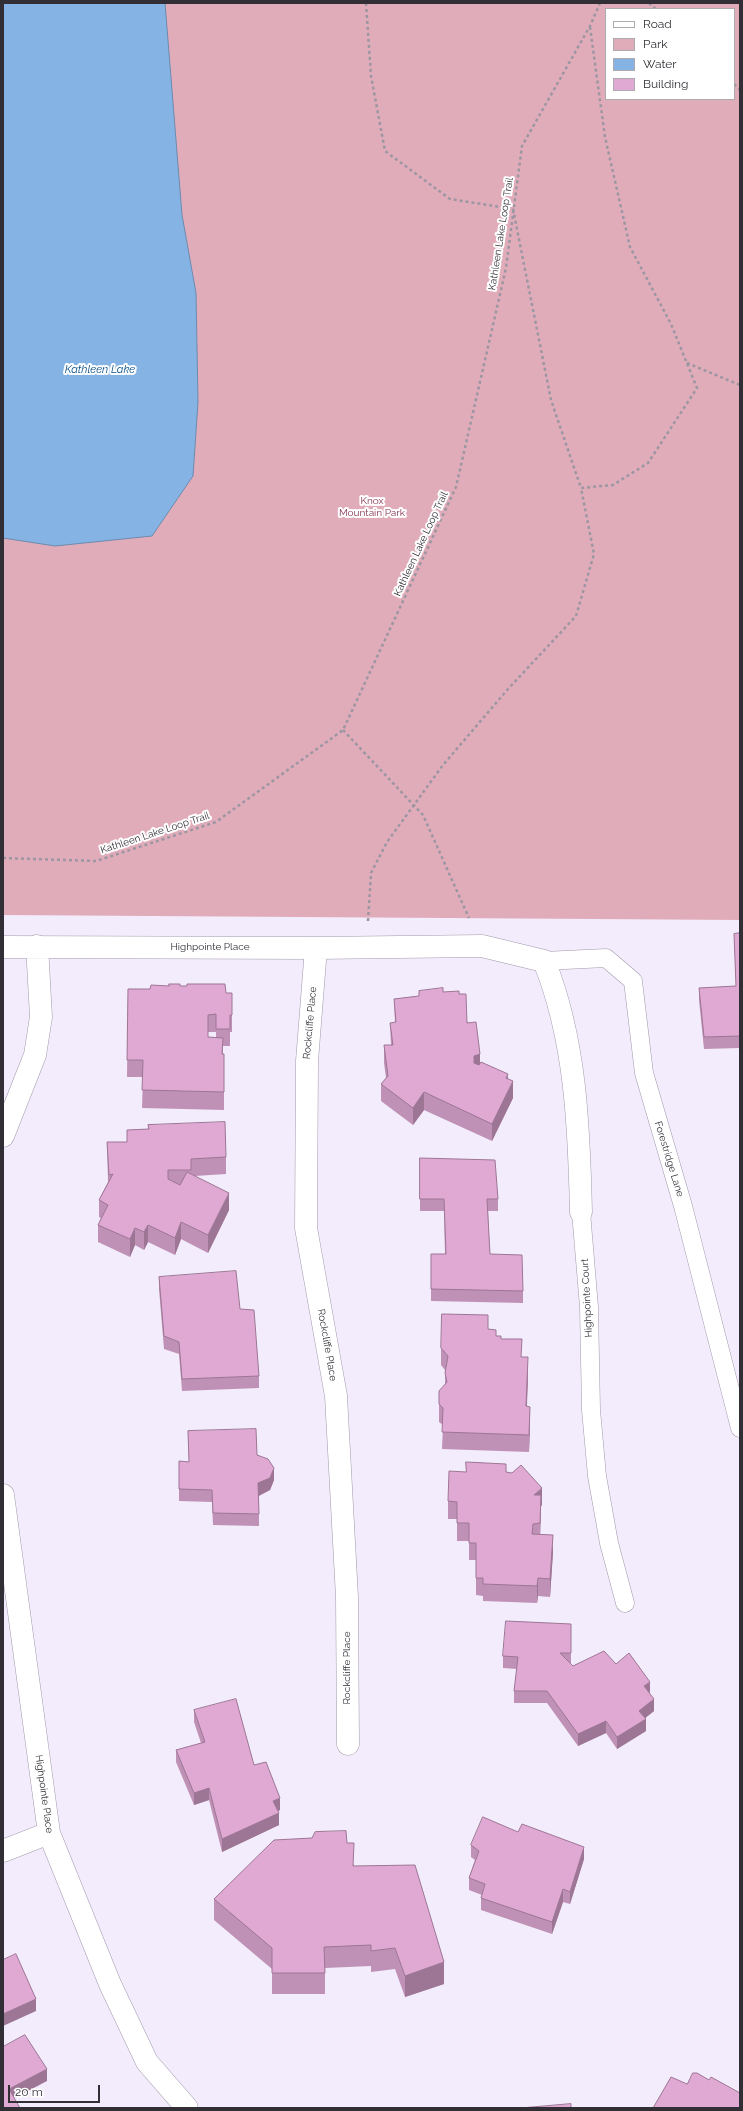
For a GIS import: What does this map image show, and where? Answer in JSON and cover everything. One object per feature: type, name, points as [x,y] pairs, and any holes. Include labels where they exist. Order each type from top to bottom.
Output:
[{"type":"street","points":[[3,1136],[35,1055],[41,1017],[36,946]]},
{"type":"street","name":"Highpointe Place","points":[[3,947],[316,948],[368,946],[482,946],[544,961]]},
{"type":"street","name":"Rockcliffe Place","points":[[316,948],[307,1061],[306,1228],[336,1396],[347,1597],[348,1744]]},
{"type":"street","name":"Highpointe Court","points":[[544,961],[557,992],[573,1070],[580,1148],[581,1212]]},
{"type":"street","name":"Highpointe Place","points":[[3,1495],[49,1833],[110,1984],[147,2062],[187,2108]]},
{"type":"street","points":[[3,1851],[49,1833]]},
{"type":"lane","name":"Forestridge Lane","points":[[544,961],[606,958],[633,982],[644,1073],[683,1206],[740,1428]]},
{"type":"lane","name":"Highpointe Court","points":[[581,1212],[589,1307],[591,1410],[597,1476],[609,1543],[625,1603]]},
{"type":"path","points":[[366,3],[371,76],[385,151],[450,199],[513,209],[551,400],[581,488],[594,554],[576,616],[508,689],[448,760],[387,842],[371,873],[368,895],[368,946]]},
{"type":"path","name":"Kathleen Lake Loop Trail","points":[[3,858],[96,861],[216,822],[343,730],[456,487],[506,268],[522,146],[590,26],[600,3]]},
{"type":"path","points":[[581,488],[613,485],[648,463],[697,388],[671,324],[630,247],[605,137],[590,26]]},
{"type":"path","points":[[687,363],[740,385]]},
{"type":"path","points":[[343,730],[423,815],[482,946]]},
{"type":"green space","name":"Knox Mountain Park","points":[[3,3],[740,3],[740,920],[3,915]]},
{"type":"water","name":"Kathleen Lake","points":[[3,3],[165,3],[182,215],[196,293],[198,402],[193,476],[152,536],[55,546],[3,538]]},
{"type":"building","points":[[740,933],[740,1036],[704,1037],[699,988],[736,986],[734,934]]},
{"type":"building","points":[[169,984],[180,984],[180,986],[187,986],[187,984],[225,984],[226,993],[232,993],[232,1015],[230,1015],[230,1029],[216,1029],[216,1014],[208,1015],[208,1037],[223,1038],[222,1054],[224,1054],[224,1092],[142,1090],[143,1060],[127,1060],[128,989],[150,989],[151,985],[169,986]]},
{"type":"building","points":[[443,988],[443,992],[459,991],[459,994],[466,994],[467,1023],[476,1022],[480,1054],[474,1056],[474,1063],[479,1065],[481,1062],[508,1074],[506,1078],[513,1081],[492,1124],[424,1092],[413,1108],[381,1084],[388,1076],[384,1045],[393,1045],[390,1023],[396,1022],[394,999],[419,996],[419,991]]},
{"type":"building","points":[[225,1122],[226,1157],[191,1159],[191,1170],[168,1170],[168,1179],[180,1185],[187,1172],[229,1193],[208,1235],[181,1222],[175,1238],[148,1225],[144,1232],[135,1228],[130,1239],[98,1225],[108,1205],[99,1200],[113,1174],[109,1175],[107,1142],[127,1142],[127,1130],[149,1129],[148,1125]]},
{"type":"building","points":[[420,1158],[495,1160],[498,1199],[487,1199],[490,1254],[522,1255],[523,1291],[431,1289],[431,1254],[446,1254],[444,1199],[420,1199]]},
{"type":"building","points":[[236,1271],[240,1309],[254,1310],[259,1376],[182,1379],[179,1342],[164,1336],[159,1277]]},
{"type":"building","points":[[442,1314],[488,1315],[488,1329],[496,1330],[496,1336],[501,1336],[501,1339],[522,1339],[521,1357],[528,1357],[526,1406],[530,1407],[529,1435],[442,1432],[443,1408],[439,1404],[439,1391],[447,1382],[445,1373],[448,1356],[441,1348]]},
{"type":"building","points":[[256,1429],[257,1455],[268,1459],[274,1468],[270,1478],[258,1483],[259,1514],[213,1513],[212,1490],[179,1489],[179,1461],[189,1462],[188,1431]]},
{"type":"building","points":[[466,1462],[506,1464],[506,1472],[512,1473],[521,1465],[542,1488],[534,1495],[541,1495],[540,1523],[533,1524],[532,1534],[553,1535],[550,1579],[538,1578],[537,1586],[483,1584],[483,1578],[476,1578],[476,1543],[469,1543],[469,1523],[457,1523],[457,1502],[448,1501],[449,1471],[466,1472]]},
{"type":"building","points":[[506,1621],[571,1624],[571,1653],[560,1653],[573,1666],[604,1651],[616,1664],[629,1653],[650,1682],[644,1686],[654,1699],[639,1711],[646,1719],[617,1737],[606,1721],[578,1734],[547,1691],[514,1691],[518,1657],[503,1656]]},
{"type":"building","points":[[236,1699],[254,1765],[266,1762],[280,1798],[273,1801],[279,1813],[222,1839],[209,1788],[194,1793],[176,1750],[205,1742],[194,1710]]},
{"type":"building","points":[[483,1817],[518,1832],[522,1824],[584,1847],[570,1892],[563,1889],[552,1922],[481,1898],[485,1884],[469,1878],[479,1851],[471,1845]]},
{"type":"building","points":[[346,1831],[347,1843],[354,1843],[353,1866],[415,1865],[444,1962],[405,1976],[395,1948],[371,1951],[371,1945],[324,1947],[325,1973],[272,1973],[272,1948],[214,1899],[274,1840],[312,1838],[315,1832]]},
{"type":"building","points":[[16,1954],[36,1999],[3,2014],[3,1960]]},
{"type":"building","points":[[25,2035],[47,2069],[9,2089],[20,2108],[3,2108],[3,2047]]},
{"type":"building","points":[[693,2073],[697,2073],[709,2080],[711,2077],[740,2093],[740,2108],[653,2108],[671,2077],[687,2084]]},
{"type":"building","points":[[571,2104],[571,2108],[521,2108]]}]
